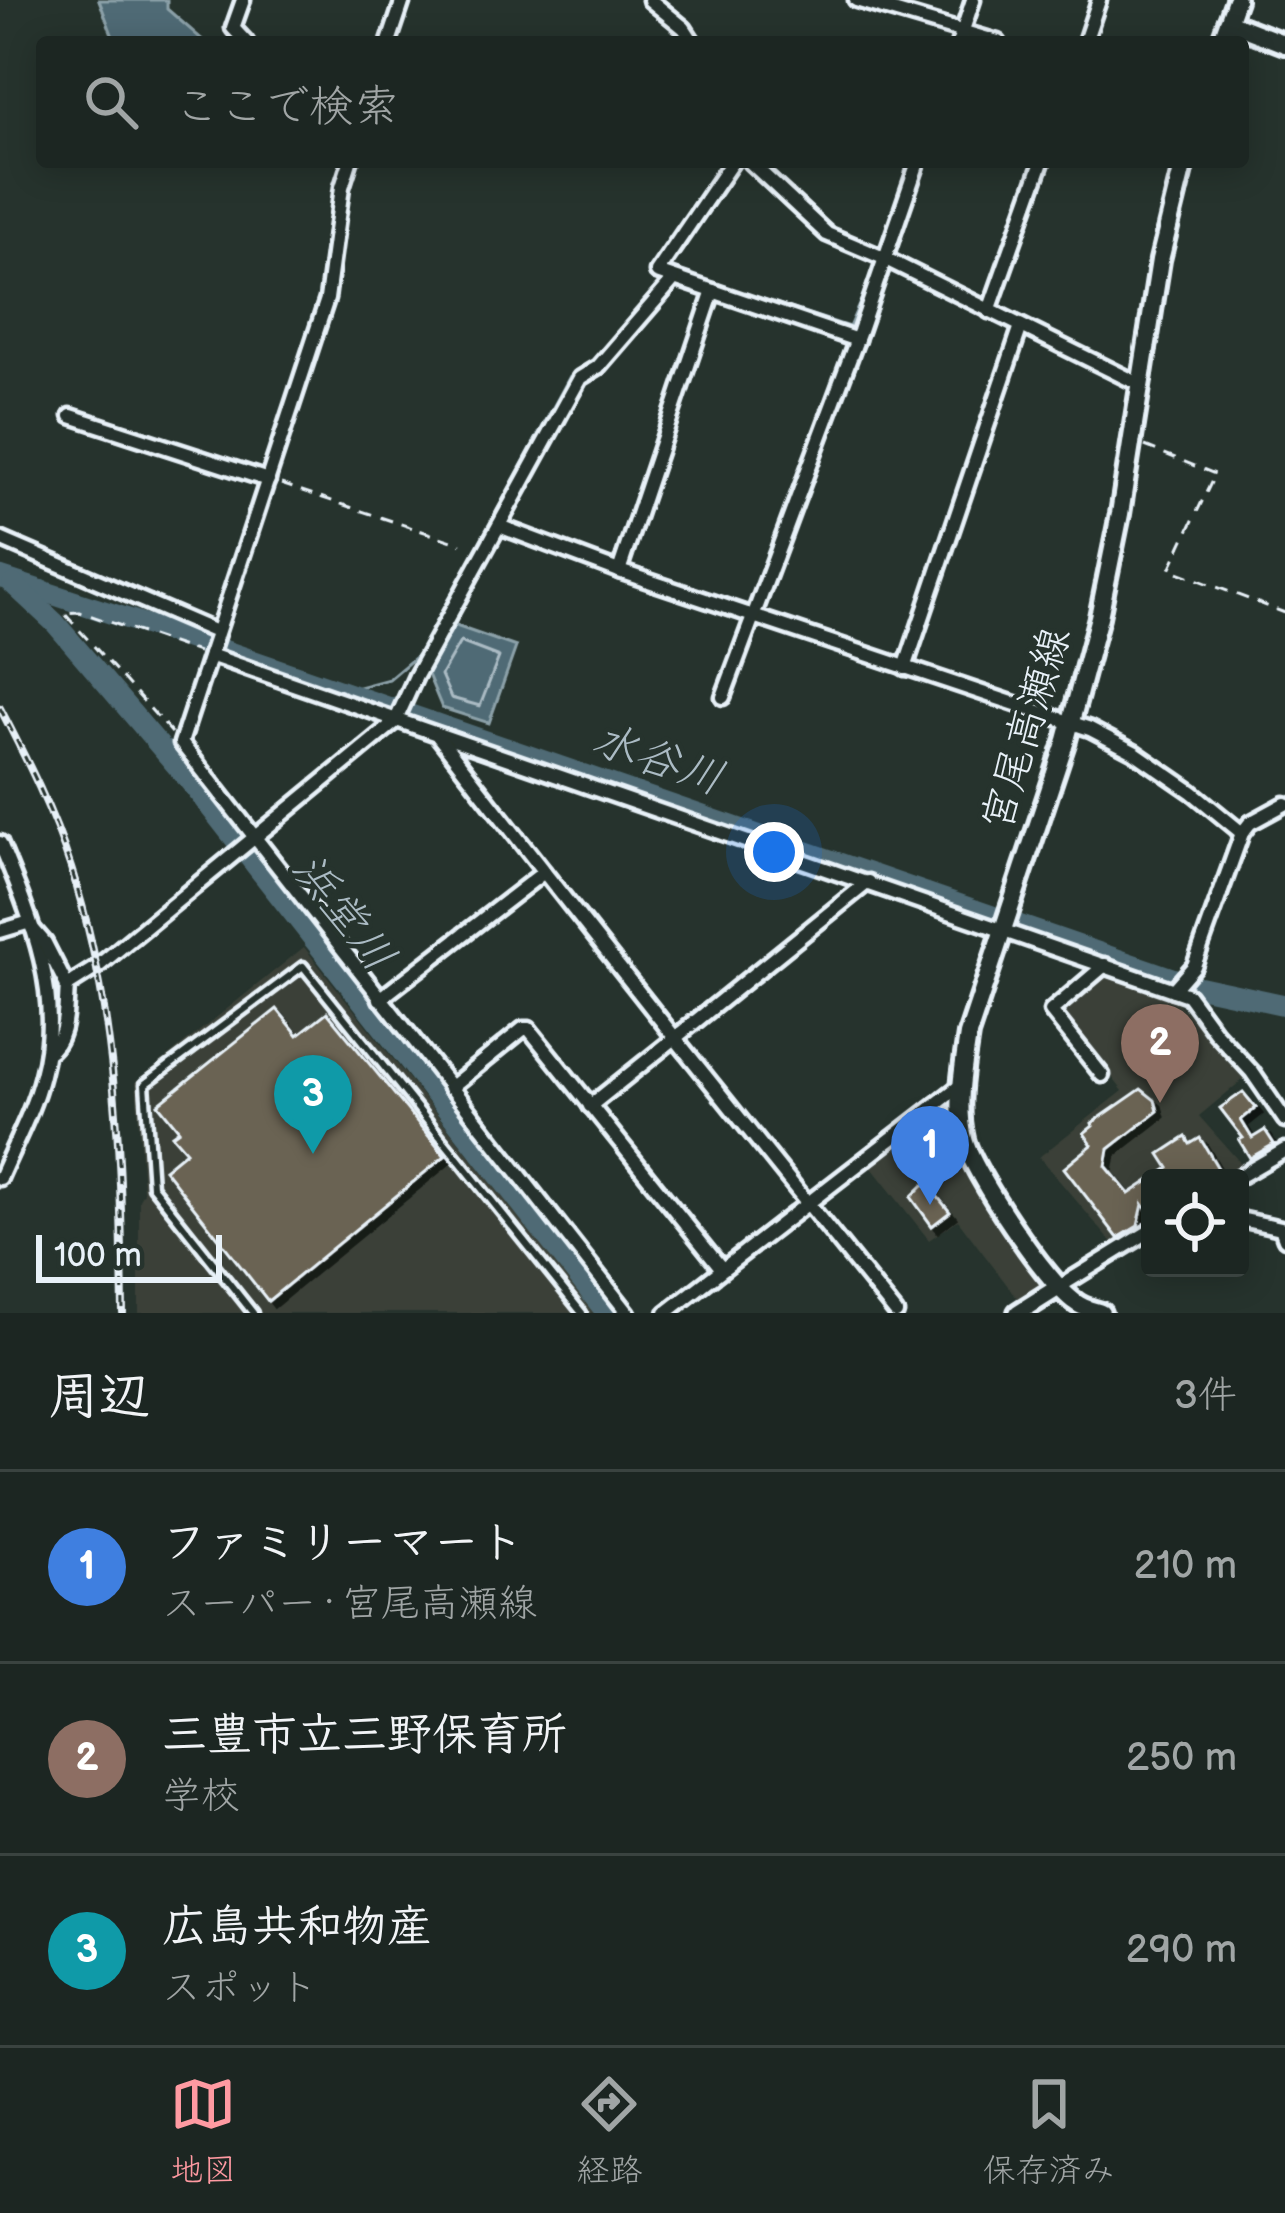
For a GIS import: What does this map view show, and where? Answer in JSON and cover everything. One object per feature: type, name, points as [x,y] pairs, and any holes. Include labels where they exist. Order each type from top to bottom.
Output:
[{"type":"main road","points":[[1223,36],[1236,0]]},
{"type":"main road","points":[[1228,22],[1285,44]]},
{"type":"main road","name":"宮尾高瀬線","points":[[1059,1287],[973,1165],[964,1138],[961,1085],[968,1035],[1071,723],[1108,578],[1160,260],[1183,168]]},
{"type":"main road","points":[[1018,1313],[1059,1287],[1077,1304],[1101,1313]]},
{"type":"street","points":[[240,36],[233,28],[243,0]]},
{"type":"street","points":[[391,36],[403,0]]},
{"type":"street","points":[[650,0],[689,36]]},
{"type":"street","points":[[856,0],[961,35],[973,0]]},
{"type":"street","points":[[1087,36],[1100,0]]},
{"type":"street","points":[[348,168],[327,299],[181,743],[628,1313]]},
{"type":"street","points":[[728,168],[657,272],[857,340]]},
{"type":"street","points":[[756,168],[827,235],[886,259],[1130,380]]},
{"type":"street","points":[[723,698],[916,168]]},
{"type":"street","points":[[989,311],[1040,168]]},
{"type":"street","points":[[67,986],[97,967],[399,714],[580,378],[598,367],[674,279]]},
{"type":"street","points":[[619,571],[713,292]]},
{"type":"street","points":[[905,668],[1021,326]]},
{"type":"street","points":[[71,416],[268,480]]},
{"type":"street","points":[[499,526],[1071,723],[1134,752],[1242,833]]},
{"type":"street","points":[[0,539],[215,635]]},
{"type":"street","points":[[210,653],[399,714],[436,735],[1189,995],[1285,1120]]},
{"type":"street","points":[[436,735],[896,1313]]},
{"type":"street","points":[[1173,989],[1194,966],[1242,833],[1250,823],[1285,804]]},
{"type":"street","points":[[0,843],[51,1005],[47,1053],[35,1096],[0,1178]]},
{"type":"street","points":[[380,999],[544,872]]},
{"type":"street","points":[[590,1106],[868,882]]},
{"type":"street","points":[[0,931],[29,924]]},
{"type":"street","points":[[29,924],[46,943],[67,986],[63,1028],[56,1047],[47,1053]]},
{"type":"street","points":[[1102,1075],[1051,1011],[1105,965]]},
{"type":"street","points":[[451,1088],[523,1029],[529,1029],[722,1269]]},
{"type":"street","points":[[666,1313],[961,1085]]},
{"type":"street","points":[[1249,1171],[1285,1150]]},
{"type":"street","points":[[1249,1221],[1281,1228],[1285,1239]]},
{"type":"street","points":[[1059,1287],[1141,1237]]},
{"type":"lane","points":[[253,1313],[152,1186],[145,1084],[303,965],[582,1313]]},
{"type":"path","points":[[1132,440],[1215,474],[1170,569],[1285,613]]},
{"type":"path","points":[[268,480],[461,544]]},
{"type":"path","points":[[181,743],[64,613],[80,611],[210,653]]},
{"type":"shaded area","points":[[304,947],[595,1313],[139,1313],[139,1199],[143,1192],[136,1082]]},
{"type":"shaded area","points":[[1106,973],[1178,1003],[1246,1077],[1199,1116],[1244,1167],[1141,1169],[1141,1228],[1114,1245],[1039,1157],[1123,1091],[1058,1010]]},
{"type":"shaded area","points":[[935,1110],[955,1140],[978,1196],[1039,1274],[1039,1291],[1020,1302],[958,1220],[929,1240],[869,1164]]},
{"type":"water","points":[[99,0],[167,0],[167,9],[198,36],[113,36]]},
{"type":"water","points":[[453,625],[516,647],[489,723],[442,708],[427,672]]},
{"type":"building","points":[[277,1009],[298,1035],[327,1012],[445,1156],[268,1301],[164,1169],[186,1151],[172,1135],[179,1130],[158,1104]]},
{"type":"building","points":[[1141,1089],[1155,1100],[1158,1111],[1109,1149],[1106,1166],[1129,1194],[1141,1186],[1138,1226],[1118,1238],[1064,1168],[1092,1145],[1084,1133]]},
{"type":"building","points":[[1243,1092],[1256,1108],[1241,1120],[1252,1138],[1265,1130],[1274,1144],[1250,1158],[1239,1140],[1243,1138],[1220,1108]]},
{"type":"building","points":[[1186,1137],[1190,1144],[1200,1138],[1218,1169],[1168,1169],[1160,1154]]},
{"type":"building","points":[[923,1185],[950,1212],[932,1226],[911,1197]]},
{"type":"waterway","points":[[959,22],[966,0]]},
{"type":"waterway","points":[[953,36],[955,32]]},
{"type":"waterway","points":[[881,249],[907,168]]},
{"type":"waterway","points":[[676,271],[849,327],[877,264]]},
{"type":"waterway","points":[[344,691],[389,679],[420,653],[570,376],[596,358],[663,281]]},
{"type":"waterway","name":"水谷川","points":[[0,577],[1192,985],[1285,1005]]},
{"type":"waterway","name":"浜堂川","points":[[13,584],[55,623],[188,779],[607,1313]]},
{"type":"railway","points":[[0,708],[64,847],[99,977],[114,1088],[123,1313]]},
{"type":"place","name":"三豊市立三野保育所","points":[[1160,1103]]},
{"type":"place","name":"広島共和物産","points":[[313,1154]]},
{"type":"place","name":"ファミリーマート","points":[[930,1205]]}]
